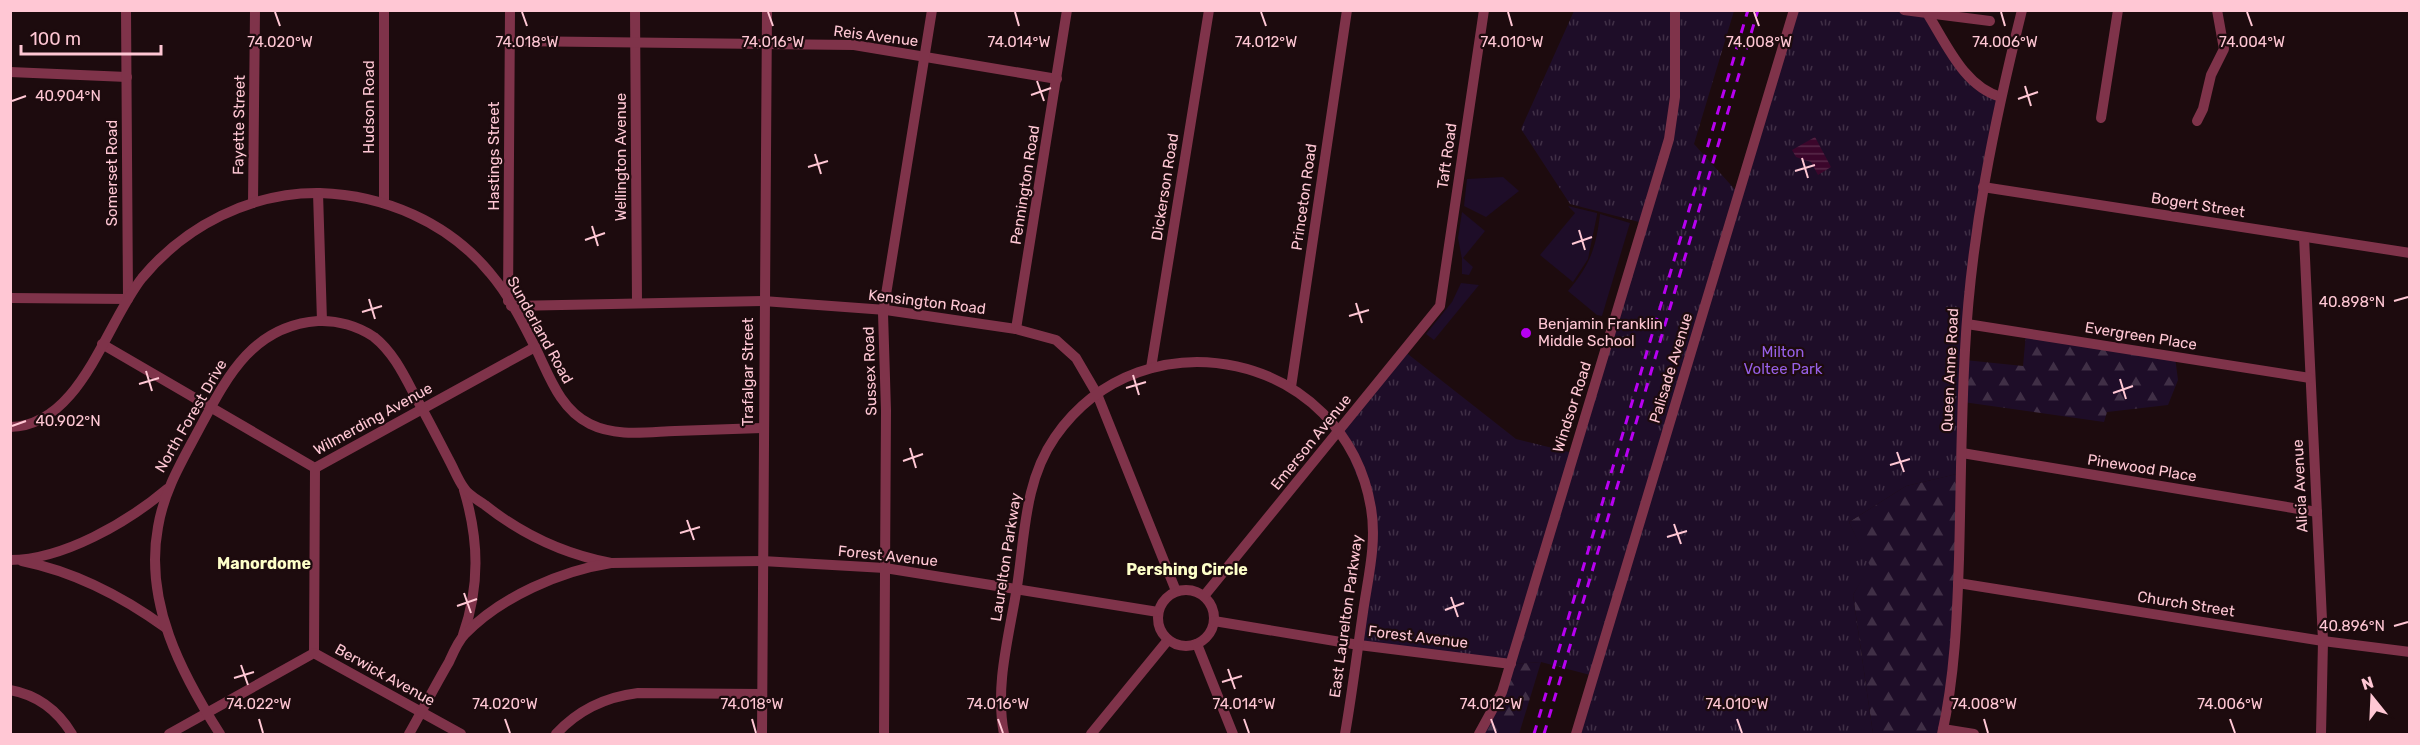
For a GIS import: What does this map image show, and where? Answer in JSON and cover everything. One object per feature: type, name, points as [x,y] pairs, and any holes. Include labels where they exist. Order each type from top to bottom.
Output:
[{"type":"street","name":"Somerset Road","points":[[126,10],[128,298]]},
{"type":"street","name":"Fayette Street","points":[[253,203],[255,10]]},
{"type":"street","name":"Hudson Road","points":[[384,10],[384,203]]},
{"type":"street","name":"Hastings Street","points":[[510,10],[510,304]]},
{"type":"street","name":"Wellington Avenue","points":[[635,10],[637,303]]},
{"type":"street","name":"Trafalgar Street","points":[[762,735],[762,428],[767,10]]},
{"type":"street","name":"Sussex Road","points":[[884,735],[886,411],[883,310],[932,10]]},
{"type":"street","name":"Pennington Road","points":[[1016,328],[1068,10]]},
{"type":"street","name":"Dickerson Road","points":[[1151,368],[1209,10]]},
{"type":"street","name":"Princeton Road","points":[[1291,387],[1347,10]]},
{"type":"street","name":"Taft Road","points":[[1440,306],[1484,10]]},
{"type":"street","name":"Windsor Road","points":[[1479,735],[1497,702],[1511,664],[1668,139],[1675,97],[1675,10]]},
{"type":"street","name":"Palisade Avenue","points":[[1576,735],[1794,10]]},
{"type":"street","points":[[1904,10],[1990,21]]},
{"type":"street","name":"Queen Anne Road","points":[[1943,732],[1956,642],[1966,324],[1983,187],[2022,10]]},
{"type":"street","points":[[2101,118],[2118,10]]},
{"type":"street","points":[[2197,121],[2203,109],[2211,75],[2224,50],[2217,10]]},
{"type":"street","points":[[1927,13],[1973,83],[1989,94],[2001,97]]},
{"type":"street","name":"Reis Avenue","points":[[510,41],[854,45],[1057,79]]},
{"type":"street","points":[[10,72],[127,77]]},
{"type":"street","name":"Bogert Street","points":[[1983,187],[2409,254]]},
{"type":"street","points":[[318,193],[322,321]]},
{"type":"street","name":"Sunderland Road","points":[[10,427],[40,421],[62,406],[77,386],[128,298],[154,265],[189,234],[209,221],[253,203],[280,197],[318,193],[362,197],[384,203],[424,220],[460,244],[491,274],[535,347],[567,407],[588,424],[601,429],[627,433],[762,428]]},
{"type":"street","name":"Alicia Avenue","points":[[2304,237],[2323,641],[2321,735]]},
{"type":"street","points":[[10,298],[128,298]]},
{"type":"street","name":"Kensington Road","points":[[510,304],[764,301],[883,310],[1016,328],[1056,340],[1076,358],[1097,394],[1176,591]]},
{"type":"street","name":"Emerson Avenue","points":[[1204,596],[1440,306]]},
{"type":"street","name":"North Forest Drive","points":[[220,735],[166,628],[157,589],[155,556],[157,533],[167,489],[239,362],[263,339],[290,326],[322,321],[347,324],[373,337],[393,358],[423,409],[464,490],[474,534],[477,565],[474,596],[463,635]]},
{"type":"street","name":"Evergreen Place","points":[[1966,324],[2310,378]]},
{"type":"street","name":"Wilmerding Avenue","points":[[102,344],[315,468],[535,347]]},
{"type":"street","name":"East Laurelton Parkway","points":[[1151,368],[1195,361],[1216,362],[1257,371],[1291,387],[1323,413],[1338,431],[1361,471],[1368,491],[1373,528],[1373,549],[1345,735]]},
{"type":"street","name":"Laurelton Parkway","points":[[1004,735],[1000,702],[1001,681],[1030,493],[1035,477],[1054,439],[1067,422],[1097,394],[1133,374],[1151,368]]},
{"type":"street","name":"Pinewood Place","points":[[1962,453],[2317,512]]},
{"type":"street","points":[[314,653],[315,468]]},
{"type":"street","name":"North Forest Drive","points":[[13,560],[57,550],[88,539],[132,516],[167,489]]},
{"type":"street","name":"North Forest Drive","points":[[464,490],[506,521],[540,541],[569,553],[611,563]]},
{"type":"street","points":[[13,560],[60,570],[87,580],[137,607],[166,628]]},
{"type":"street","name":"Forest Avenue","points":[[611,563],[762,561],[885,568],[1158,612]]},
{"type":"street","points":[[409,735],[463,635],[496,610],[532,588],[576,570],[611,563]]},
{"type":"street","name":"Church Street","points":[[1958,583],[2323,641],[2409,652]]},
{"type":"street","points":[[1190,590],[1204,596],[1212,605],[1214,621],[1209,635],[1197,644],[1183,646],[1168,640],[1160,628],[1158,612],[1163,601],[1176,591],[1190,590]]},
{"type":"street","name":"Forest Avenue","points":[[1214,621],[1359,645],[1511,664]]},
{"type":"street","points":[[1091,735],[1168,640]]},
{"type":"street","points":[[1197,644],[1233,735]]},
{"type":"street","name":"Berwick Avenue","points":[[169,735],[314,653],[461,735]]},
{"type":"street","points":[[10,690],[33,697],[46,704],[57,714],[72,735]]},
{"type":"street","points":[[556,735],[577,715],[592,706],[622,695],[638,693],[762,694]]},
{"type":"street","points":[[1943,732],[1974,735]]},
{"type":"green space","name":"Milton Voltee Park","points":[[1904,10],[1927,13],[1966,74],[2001,97],[1970,279],[1961,473],[1906,486],[1849,522],[1870,566],[1853,595],[1873,734],[1576,734],[1594,676],[1541,662],[1511,664],[1359,645],[1371,509],[1338,431],[1404,351],[1516,439],[1573,453],[1643,223],[1570,204],[1521,129],[1574,11],[1734,11],[1694,144],[1739,194],[1794,11]]},
{"type":"green space","points":[[1503,177],[1519,191],[1486,217],[1464,206],[1467,179]]},
{"type":"green space","points":[[1568,206],[1597,213],[1588,259],[1573,282],[1540,255],[1575,213]]},
{"type":"green space","points":[[1462,212],[1485,231],[1463,258],[1473,267],[1469,275],[1462,274],[1458,238]]},
{"type":"green space","points":[[1600,214],[1630,223],[1602,316],[1597,315],[1568,291],[1582,273],[1591,256]]},
{"type":"green space","points":[[1461,283],[1479,285],[1434,340],[1426,334],[1452,302]]},
{"type":"green space","points":[[2026,333],[2175,357],[2178,380],[2168,405],[2107,412],[2104,422],[1963,402],[1965,360],[2023,366]]},
{"type":"green space","points":[[1961,473],[1956,642],[1942,734],[1873,734],[1853,595],[1869,566],[1849,522],[1906,486]]},
{"type":"green space","points":[[1541,662],[1519,734],[1479,734],[1511,664]]},
{"type":"shaded area","points":[[1815,137],[1831,167],[1818,175],[1811,162],[1796,157],[1792,150]]},
{"type":"railway","points":[[1534,734],[1748,10]]},
{"type":"railway","points":[[1544,734],[1758,10]]},
{"type":"place","name":"Benjamin Franklin Middle School","points":[[1526,333]]},
{"type":"district","name":"Manordome","points":[[264,563]]},
{"type":"district","name":"Pershing Circle","points":[[1187,569]]}]
